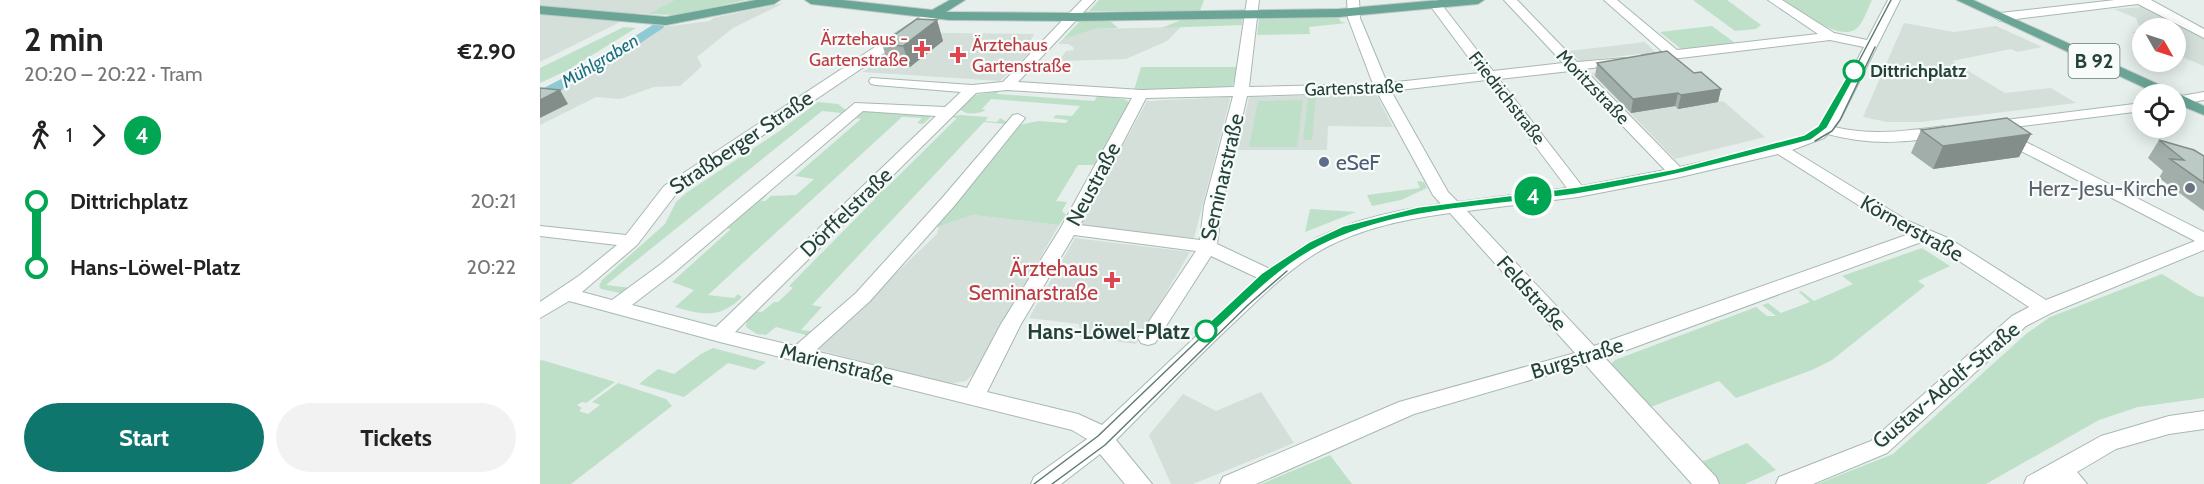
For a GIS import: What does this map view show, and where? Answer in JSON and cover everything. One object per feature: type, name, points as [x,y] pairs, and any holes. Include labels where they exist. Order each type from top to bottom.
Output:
[{"type":"main road","points":[[540,10],[666,21],[774,0]]},
{"type":"main road","points":[[811,0],[932,15],[1073,17],[1251,14],[1478,0]]},
{"type":"main road","name":"Straßberger Straße","points":[[932,15],[947,0]]},
{"type":"main road","name":"Straßberger Straße","points":[[932,15],[959,0]]},
{"type":"main road","name":"B 92","points":[[1964,0],[2144,84]]},
{"type":"main road","name":"B 92","points":[[2186,103],[2204,111]]},
{"type":"street","points":[[1007,86],[1089,0]]},
{"type":"street","name":"Seminarstraße","points":[[1149,338],[1208,247],[1213,206],[1241,91],[1253,0]]},
{"type":"street","name":"Moritzstraße","points":[[1510,0],[1677,173]]},
{"type":"street","points":[[1610,0],[1674,55]]},
{"type":"street","points":[[1774,0],[1830,36],[1872,45]]},
{"type":"street","points":[[1043,484],[1102,440],[1270,277],[1316,246],[1381,220],[1578,192],[1677,173],[1780,149],[1811,139],[1826,129],[1894,0]]},
{"type":"street","points":[[2139,0],[2204,34]]},
{"type":"street","points":[[2000,17],[2145,0]]},
{"type":"street","name":"Friedrichstraße","points":[[1435,4],[1578,192]]},
{"type":"street","name":"Feldstraße","points":[[1353,6],[1354,18],[1382,88],[1441,195],[1707,484]]},
{"type":"street","name":"Straßberger Straße","points":[[540,311],[566,294],[631,241],[655,205],[670,190],[932,15]]},
{"type":"street","name":"Gartenstraße","points":[[876,81],[972,89],[1007,86],[1141,94],[1382,88],[1830,36]]},
{"type":"street","name":"Dörffelstraße","points":[[720,335],[972,89]]},
{"type":"street","name":"Neustraße","points":[[973,398],[1011,324],[1069,229],[1141,94]]},
{"type":"street","points":[[2186,97],[2204,96]]},
{"type":"street","name":"Straßberger Straße","points":[[842,104],[949,112]]},
{"type":"street","name":"Straßberger Straße","points":[[616,307],[668,268],[860,106]]},
{"type":"street","points":[[1826,129],[1847,135],[1880,139],[2132,108]]},
{"type":"street","points":[[799,354],[863,297],[949,201],[1018,118]]},
{"type":"street","points":[[1974,128],[2204,239]]},
{"type":"street","name":"Körnerstraße","points":[[1780,149],[1902,225],[1944,243],[2044,308]]},
{"type":"street","points":[[1069,229],[1208,247],[1270,277]]},
{"type":"street","points":[[540,231],[631,241]]},
{"type":"street","name":"Burgstraße","points":[[1232,484],[1407,408],[1589,356],[1924,235]]},
{"type":"street","name":"Gustav-Adolf-Straße","points":[[1788,484],[1879,447],[2019,321],[2044,308],[2204,244]]},
{"type":"street","name":"Marienstraße","points":[[566,294],[720,335],[1078,423],[1093,430],[1140,484]]},
{"type":"street","points":[[2036,484],[2067,478],[2109,442],[2169,424],[2204,420]]},
{"type":"shaded area","points":[[540,0],[674,0],[648,14],[638,13],[540,62]]},
{"type":"shaded area","points":[[784,3],[733,28],[697,57],[702,66],[680,86],[654,87],[620,99],[596,97],[540,125],[540,99],[603,67],[663,27],[710,21],[713,18]]},
{"type":"shaded area","points":[[2142,7],[2163,18],[2136,18],[2114,9]]},
{"type":"shaded area","points":[[1904,23],[1954,32],[1996,26],[2042,47],[2017,52],[2011,49],[1952,61],[2005,93],[2051,88],[2076,103],[1921,122],[1887,122],[1863,117]]},
{"type":"shaded area","points":[[1181,27],[1167,41],[1126,59],[1059,61],[1066,51],[1074,50],[1068,44],[1058,44],[1063,39],[1081,32],[1094,29]]},
{"type":"shaded area","points":[[2186,30],[2204,39],[2204,66],[2186,59]]},
{"type":"shaded area","name":"Ärztehaus Gartenstraße","points":[[942,33],[1034,34],[1029,44],[1037,45],[1000,81],[862,72],[920,38]]},
{"type":"shaded area","points":[[1645,42],[1655,52],[1580,61],[1569,51]]},
{"type":"shaded area","points":[[1664,64],[1718,102],[1723,101],[1765,137],[1675,159],[1591,73]]},
{"type":"shaded area","points":[[1376,94],[1393,127],[1328,126],[1327,150],[1238,150],[1249,97]]},
{"type":"shaded area","points":[[1228,97],[1230,99],[1194,238],[1079,227],[1147,101]]},
{"type":"shaded area","points":[[972,215],[1059,225],[974,373],[966,381],[948,384],[808,347],[869,299],[937,234],[939,227]]},
{"type":"shaded area","name":"Ärztehaus Seminarstraße","points":[[1075,238],[1190,252],[1136,344],[1080,337],[1079,324],[1029,318]]},
{"type":"shaded area","points":[[1261,392],[1294,443],[1193,484],[1171,484],[1149,435],[1183,394],[1216,411]]},
{"type":"green space","points":[[674,0],[746,0],[677,15],[648,14]]},
{"type":"green space","points":[[1099,0],[1204,0],[1200,11],[1089,11]]},
{"type":"green space","points":[[1693,0],[1727,0],[1761,25],[1756,29],[1735,31]]},
{"type":"green space","name":"Dittrichplatz","points":[[1784,0],[1872,0],[1861,23],[1856,29],[1848,32],[1829,28],[1819,23]]},
{"type":"green space","points":[[1343,17],[1339,18],[1341,22],[1347,23],[1309,27],[1310,34],[1257,35],[1259,18]]},
{"type":"green space","points":[[1240,18],[1242,25],[1161,28],[1184,19]]},
{"type":"green space","points":[[1081,20],[1109,20],[1118,28],[1094,29],[1063,39]]},
{"type":"green space","points":[[1712,26],[1735,43],[1681,49],[1660,32]]},
{"type":"green space","points":[[624,27],[636,28],[568,70],[540,83],[540,68]]},
{"type":"green space","points":[[1141,67],[1238,67],[1232,87],[1134,90]]},
{"type":"green space","points":[[999,91],[997,94],[1094,101],[1098,96],[1124,99],[1129,102],[1096,165],[1078,165],[1056,201],[1067,202],[1062,211],[1066,215],[1059,225],[972,215],[939,227],[932,226],[1019,125],[1038,121],[1066,123],[1068,120],[1053,118],[1056,115],[1072,116],[1080,106],[991,99],[982,109],[986,110],[979,112],[968,113],[959,108],[976,95]]},
{"type":"green space","points":[[1308,97],[1316,97],[1312,140],[1303,140]]},
{"type":"green space","points":[[1303,100],[1297,147],[1249,147],[1258,101]]},
{"type":"green space","points":[[818,102],[838,104],[847,111],[836,118],[841,113],[822,111],[606,285],[632,288],[625,294],[601,289],[599,286],[602,280],[665,224],[676,202],[686,193],[778,132]]},
{"type":"green space","points":[[865,110],[933,115],[923,124],[917,123],[922,118],[902,117],[708,295],[734,298],[738,294],[742,297],[734,304],[718,312],[710,313],[675,307],[694,290],[672,282],[731,229],[719,227],[759,194],[767,195],[761,201],[771,196],[796,195],[814,179],[795,176],[861,119],[856,118]]},
{"type":"green space","points":[[960,115],[988,117],[985,121],[997,122],[1000,118],[1007,122],[1006,124],[984,122],[812,305],[822,307],[801,330],[819,332],[809,336],[776,327],[766,335],[757,334],[746,327],[747,316],[752,311],[762,312],[774,302],[778,302],[793,288],[789,286],[875,199],[871,196],[877,190],[884,190],[957,118],[949,117]]},
{"type":"green space","points":[[1417,181],[1424,182],[1427,188],[1401,200],[1372,206],[1367,195],[1420,188]]},
{"type":"green space","points":[[1310,209],[1356,212],[1305,232]]},
{"type":"green space","points":[[1922,248],[1950,266],[1918,281],[1925,286],[1832,360],[1812,370],[1736,398],[1719,381],[1648,408],[1612,369],[1612,363],[1615,360],[1756,307],[1767,316],[1776,316],[1762,305],[1768,303],[1781,313],[1810,302],[1799,292],[1801,291],[1814,301],[1853,284],[1842,276]]},
{"type":"green space","points":[[2162,274],[2198,296],[2204,297],[2204,398],[2138,407],[2099,420],[1986,484],[1817,484],[1893,454],[2026,334],[2050,317]]},
{"type":"green space","points":[[713,348],[766,362],[755,370],[728,363],[684,397],[639,384],[658,369],[674,374]]},
{"type":"green space","points":[[540,361],[615,382],[586,403],[582,402],[577,405],[582,408],[579,411],[588,414],[600,405],[592,402],[618,383],[666,399],[672,406],[571,484],[540,484]]},
{"type":"green space","points":[[1747,443],[1776,470],[1745,484],[1718,484],[1699,463]]},
{"type":"green space","points":[[1330,455],[1352,484],[1261,484]]},
{"type":"building","points":[[917,19],[937,20],[903,46],[882,44]]},
{"type":"building","points":[[1667,51],[1694,73],[1701,72],[1721,89],[1633,99],[1597,63]]},
{"type":"building","points":[[540,88],[560,90],[540,100]]},
{"type":"building","points":[[2007,118],[2031,134],[1943,146],[1921,130]]},
{"type":"building","points":[[2159,140],[2194,150],[2204,156],[2204,183],[2170,159],[2184,160]]},
{"type":"waterway","name":"Mühlgraben","points":[[540,96],[597,66],[659,25]]},
{"type":"tram line","points":[[1034,484],[1098,436],[1266,275],[1313,244],[1347,229],[1418,211],[1577,190],[1675,172],[1777,147],[1816,133],[1830,116],[1891,0]]},
{"type":"tram line","points":[[1815,141],[1832,131],[1840,120],[1875,47]]},
{"type":"tram line","name":"4","points":[[1206,331],[1266,275],[1313,244],[1347,229],[1418,211],[1577,190],[1676,172],[1808,138],[1822,128],[1854,71]]},
{"type":"tram line","points":[[1052,484],[1105,445],[1248,305],[1287,271]]},
{"type":"place","name":"Ärztehaus - Gartenstraße","points":[[922,49]]},
{"type":"place","name":"Ärztehaus Gartenstraße","points":[[958,55]]},
{"type":"place","name":"Dittrichplatz","points":[[1854,71]]},
{"type":"place","name":"eSeF","points":[[1324,162]]},
{"type":"place","name":"Herz-Jesu-Kirche","points":[[2190,188]]},
{"type":"place","name":"Ärztehaus Seminarstraße","points":[[1112,280]]},
{"type":"place","name":"Hans-Löwel-Platz","points":[[1206,331]]}]
